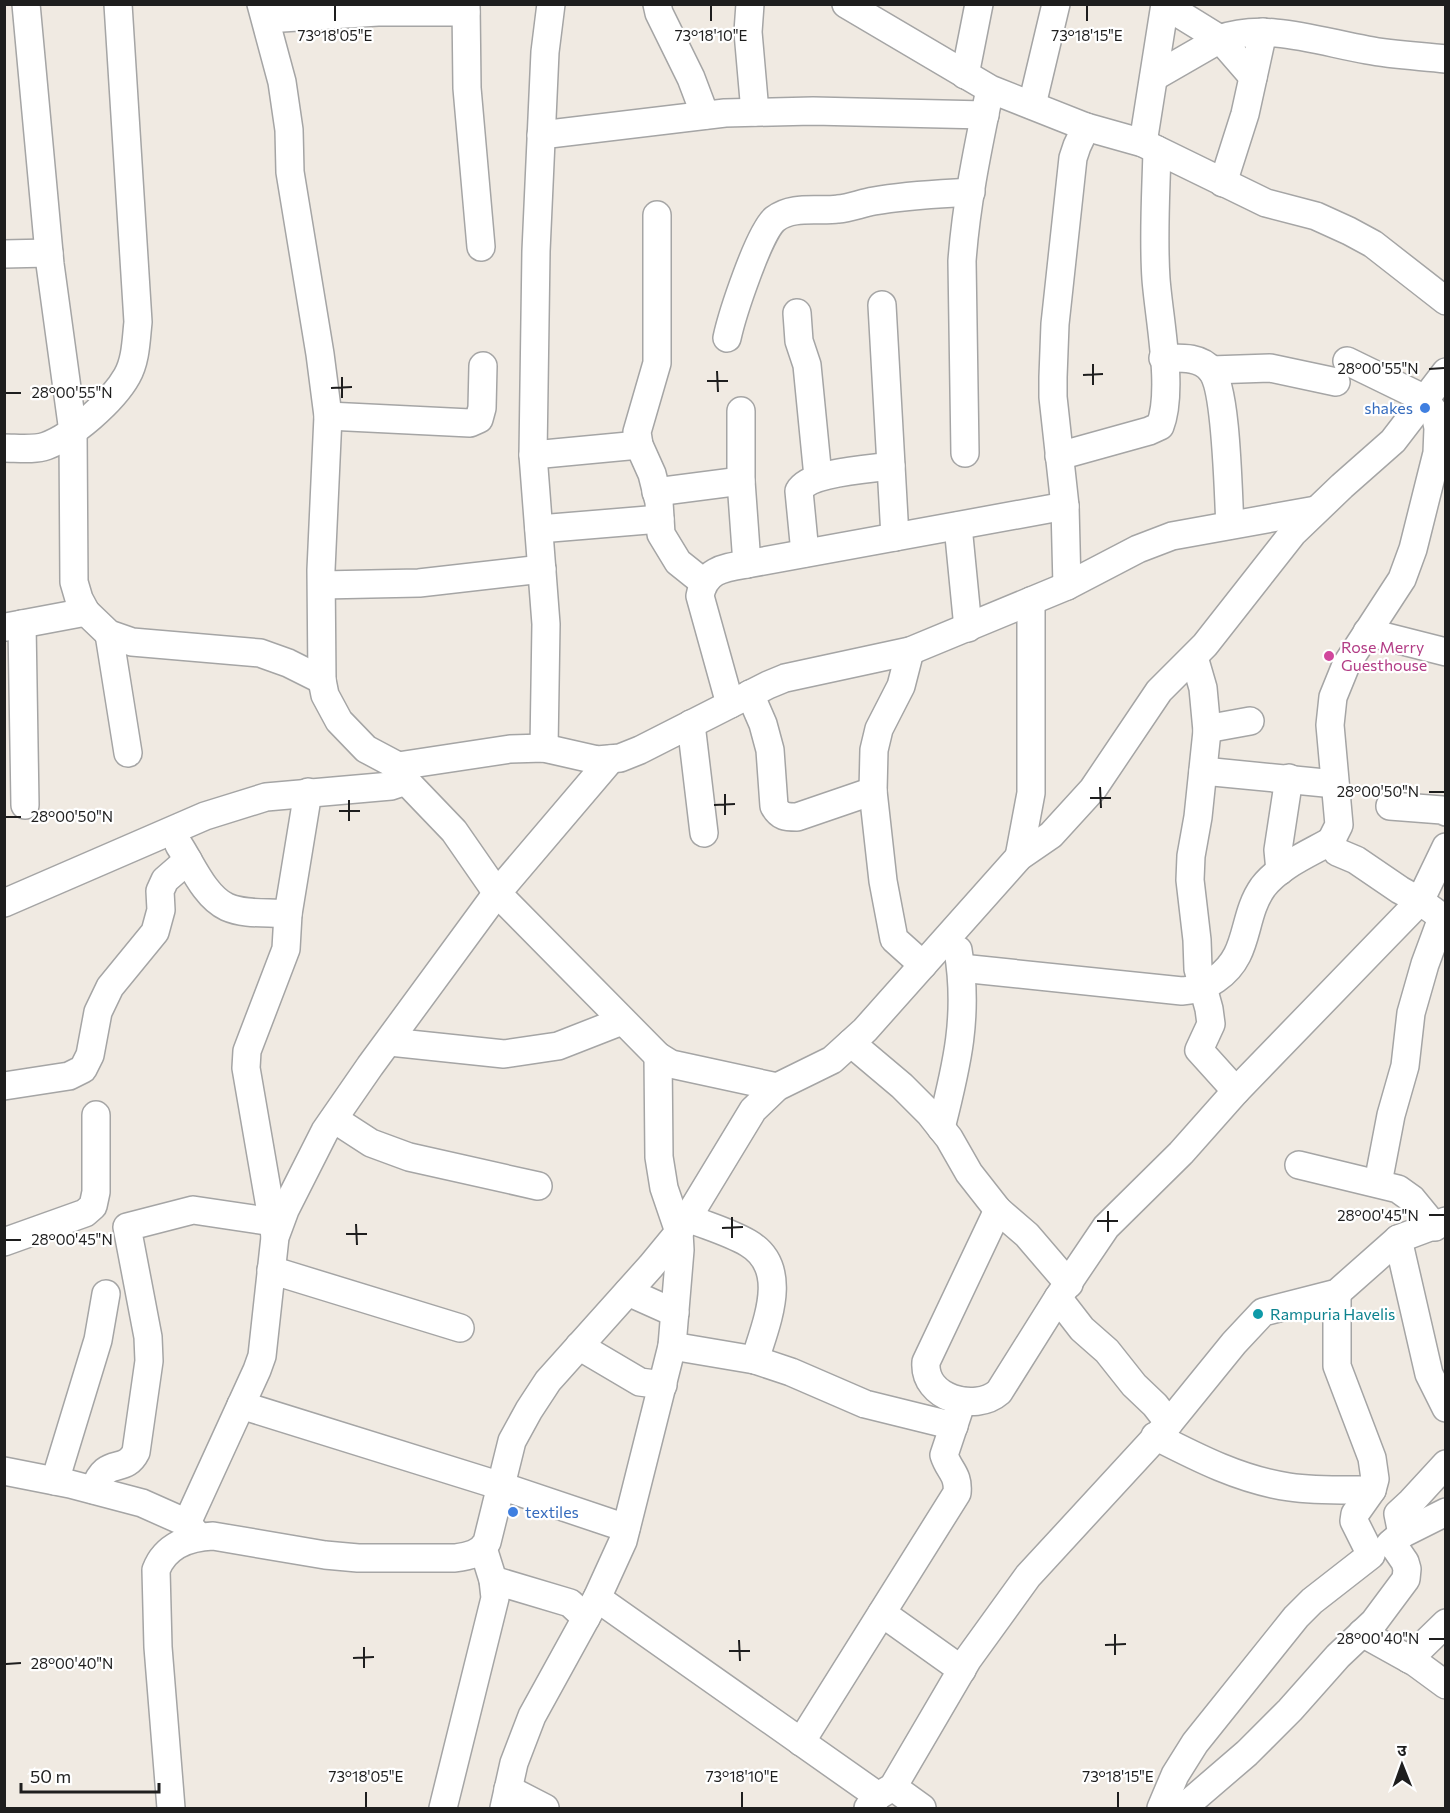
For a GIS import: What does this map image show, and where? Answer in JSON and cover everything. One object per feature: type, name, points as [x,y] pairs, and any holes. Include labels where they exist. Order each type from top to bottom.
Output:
[{"type":"street","points":[[26,4],[49,253],[73,432],[74,582],[79,599],[86,612],[109,634],[132,642],[260,653],[288,663],[322,680]]},
{"type":"street","points":[[4,448],[45,447],[73,432],[114,395],[127,375],[135,353],[138,322],[118,4]]},
{"type":"street","points":[[544,748],[546,624],[533,455],[536,262],[545,52],[550,4]]},
{"type":"street","points":[[657,4],[658,13],[691,78],[705,115]]},
{"type":"street","points":[[750,4],[748,32],[755,112]]},
{"type":"street","points":[[846,4],[990,89],[1086,127],[1150,146],[1266,203],[1316,216],[1349,231],[1373,244],[1446,301]]},
{"type":"street","points":[[964,75],[979,4]]},
{"type":"street","points":[[1032,105],[1056,4]]},
{"type":"street","points":[[1059,456],[1149,431],[1160,426],[1164,416],[1163,358],[1155,258],[1150,146],[1154,77],[1165,5],[1220,39],[1253,77]]},
{"type":"street","points":[[481,247],[467,88],[466,8],[264,12],[282,82],[289,130],[290,172],[328,416],[322,585],[322,680],[325,695],[339,721],[366,749],[402,773],[454,831],[497,893],[658,1056],[671,1064],[777,1087]]},
{"type":"street","points":[[1154,77],[1220,39],[1242,33],[1263,33],[1329,42],[1366,50],[1446,59]]},
{"type":"street","points":[[1223,183],[1245,114],[1263,33]]},
{"type":"street","points":[[965,453],[962,261],[971,192],[990,89]]},
{"type":"street","points":[[541,135],[705,115],[755,112],[985,115]]},
{"type":"street","points":[[1067,586],[1065,506],[1053,397],[1055,324],[1073,158],[1086,127]]},
{"type":"street","points":[[727,338],[731,318],[760,242],[775,219],[787,212],[841,209],[872,201],[913,195],[971,192]]},
{"type":"street","points":[[657,215],[657,363],[637,432],[639,445],[646,458],[656,492],[661,534],[667,547],[687,572],[703,582]]},
{"type":"street","points":[[4,254],[49,253]]},
{"type":"street","points":[[882,305],[896,537]]},
{"type":"street","points":[[797,313],[799,341],[807,365],[818,477]]},
{"type":"street","points":[[1163,358],[1199,362],[1211,370],[1218,384],[1224,430],[1230,525]]},
{"type":"street","points":[[328,416],[470,423],[479,419],[482,408],[483,366]]},
{"type":"street","points":[[961,968],[1182,990],[1203,988],[1228,971],[1236,959],[1255,900],[1264,885],[1280,871],[1331,841],[1339,825],[1330,725],[1333,697],[1346,665],[1388,604],[1402,579],[1413,549],[1442,430],[1436,413],[1425,399],[1341,371],[1270,368],[1211,370]]},
{"type":"street","points":[[4,1471],[55,1480],[142,1503],[193,1530],[220,1537],[325,1555],[358,1558],[455,1558],[468,1557],[483,1548],[488,1542],[512,1441],[519,1426],[548,1381],[628,1292],[683,1225],[753,1110],[777,1087],[832,1060],[851,1043],[1019,857],[1051,835],[1093,789],[1160,691],[1194,657],[1293,533],[1394,441],[1446,372]]},
{"type":"street","points":[[741,411],[741,481],[747,564]]},
{"type":"street","points":[[533,455],[639,445]]},
{"type":"street","points":[[805,553],[799,491],[802,484],[818,477],[891,466]]},
{"type":"street","points":[[656,492],[741,481]]},
{"type":"street","points":[[873,791],[797,817],[784,817],[778,813],[774,807],[770,750],[763,724],[740,699],[700,596],[703,582],[714,573],[747,564],[1065,506]]},
{"type":"street","points":[[4,903],[170,831],[237,805],[266,797],[391,786],[402,773],[510,749],[544,748],[597,760],[620,758],[785,678],[910,651],[1067,586],[1138,549],[1172,536],[1316,510]]},
{"type":"street","points":[[539,529],[660,519]]},
{"type":"street","points":[[958,526],[968,628]]},
{"type":"street","points":[[322,585],[419,583],[542,569]]},
{"type":"street","points":[[1019,857],[1031,793],[1031,601]]},
{"type":"street","points":[[26,805],[13,625],[86,612]]},
{"type":"street","points":[[1367,632],[1446,652]]},
{"type":"street","points":[[109,634],[128,753]]},
{"type":"street","points":[[910,651],[901,686],[879,729],[874,750],[873,791],[883,881],[894,939],[923,965]]},
{"type":"street","points":[[1194,657],[1203,688],[1207,731],[1190,880],[1198,969],[1211,1024],[1199,1050],[1236,1091]]},
{"type":"street","points":[[1207,731],[1217,726],[1250,721]]},
{"type":"street","points":[[691,724],[704,833]]},
{"type":"street","points":[[274,1230],[325,1131],[370,1066],[390,1042],[497,893],[611,759]]},
{"type":"street","points":[[1203,771],[1335,784]]},
{"type":"street","points":[[1280,871],[1278,850],[1289,778]]},
{"type":"street","points":[[171,1809],[158,1647],[156,1570],[160,1558],[193,1530],[261,1356],[274,1230],[246,1068],[247,1051],[286,950],[288,914],[308,792]]},
{"type":"street","points":[[1390,806],[1446,812]]},
{"type":"street","points":[[170,831],[210,893],[229,908],[288,914]]},
{"type":"street","points":[[1331,841],[1336,852],[1356,860],[1444,919],[1425,964],[1411,1013],[1405,1066],[1391,1115],[1378,1183]]},
{"type":"street","points":[[672,1346],[754,1360],[791,1372],[865,1404],[958,1414],[980,1402],[991,1399],[999,1392],[1106,1227],[1181,1153],[1236,1091],[1420,901],[1446,847]]},
{"type":"street","points":[[4,1086],[69,1076],[83,1069],[90,1055],[98,1012],[110,987],[155,932],[161,910],[160,891],[165,880],[188,860]]},
{"type":"street","points":[[941,1128],[962,1028],[961,968],[954,931]]},
{"type":"street","points":[[390,1042],[504,1054],[558,1046],[622,1021]]},
{"type":"street","points":[[851,1043],[902,1086],[930,1114],[969,1173],[998,1210],[1028,1235],[1063,1291],[1082,1329],[1107,1351],[1134,1385],[1155,1405],[1162,1430],[1220,1468],[1289,1487],[1372,1490]]},
{"type":"street","points":[[545,1809],[506,1799],[514,1763],[532,1716],[591,1608],[623,1541],[672,1346],[683,1225],[660,1171],[658,1056]]},
{"type":"street","points":[[4,1242],[85,1213],[93,1206],[96,1192],[96,1115]]},
{"type":"street","points":[[334,1119],[371,1143],[409,1157],[538,1186]]},
{"type":"street","points":[[880,1797],[985,1633],[1028,1576],[1162,1430],[1234,1343],[1263,1312],[1337,1293],[1398,1239],[1440,1224],[1412,1199],[1398,1190],[1378,1183],[1299,1165]]},
{"type":"street","points":[[94,1490],[103,1472],[112,1466],[132,1461],[136,1452],[148,1361],[148,1337],[127,1227],[193,1210],[274,1230]]},
{"type":"street","points":[[958,1414],[930,1384],[925,1374],[926,1362],[998,1210]]},
{"type":"street","points":[[683,1225],[746,1242],[766,1258],[771,1271],[770,1308],[754,1360]]},
{"type":"street","points":[[1398,1239],[1429,1374],[1446,1408]]},
{"type":"street","points":[[271,1270],[460,1328]]},
{"type":"street","points":[[628,1292],[675,1313]]},
{"type":"street","points":[[1183,1809],[1247,1753],[1290,1710],[1338,1656],[1374,1622],[1406,1579],[1405,1563],[1388,1544],[1354,1521],[1354,1514],[1372,1490],[1375,1479],[1372,1458],[1336,1365],[1337,1293]]},
{"type":"street","points":[[55,1480],[98,1340],[106,1294]]},
{"type":"street","points":[[579,1346],[640,1382],[663,1385]]},
{"type":"street","points":[[241,1405],[501,1486],[626,1528]]},
{"type":"street","points":[[801,1742],[957,1493],[958,1482],[946,1463],[944,1455],[958,1414]]},
{"type":"street","points":[[1388,1544],[1398,1514],[1446,1464]]},
{"type":"street","points":[[1161,1809],[1175,1775],[1195,1743],[1296,1617],[1312,1601],[1388,1544],[1446,1512]]},
{"type":"street","points":[[443,1809],[495,1598],[493,1580],[483,1548]]},
{"type":"street","points":[[493,1580],[591,1608],[801,1742],[880,1797],[922,1809]]},
{"type":"street","points":[[882,1613],[962,1670]]},
{"type":"street","points":[[1408,1659],[1446,1623]]},
{"type":"street","points":[[1362,1633],[1408,1659],[1446,1685]]},
{"type":"place","name":"shakes","points":[[1425,408]]},
{"type":"place","name":"Rose Merry Guesthouse","points":[[1329,656]]},
{"type":"place","name":"Rampuria Havelis","points":[[1258,1314]]},
{"type":"place","name":"textiles","points":[[513,1512]]}]
